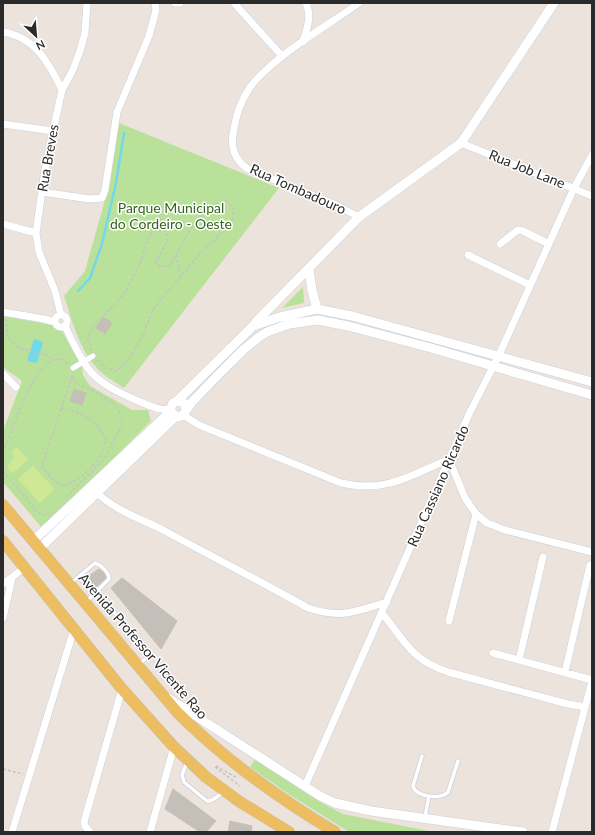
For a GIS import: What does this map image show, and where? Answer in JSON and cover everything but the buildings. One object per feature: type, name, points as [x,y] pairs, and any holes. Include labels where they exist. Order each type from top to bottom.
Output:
[{"type":"main road","name":"Avenida Professor Vicente Rao","points":[[3,505],[177,712],[194,730],[242,770],[304,813],[335,832]]},
{"type":"main road","points":[[3,541],[122,689],[174,747],[206,777],[240,802],[289,832]]},
{"type":"street","name":"Rua Breves","points":[[61,314],[55,291],[39,252],[36,232],[45,170],[62,90],[72,72],[85,34],[87,3]]},
{"type":"street","points":[[42,192],[90,199],[102,198],[105,190],[117,112],[149,36],[156,10],[155,3]]},
{"type":"street","points":[[175,3],[180,3]]},
{"type":"street","points":[[234,3],[282,56]]},
{"type":"street","points":[[303,42],[310,20],[309,10],[306,3]]},
{"type":"street","name":"Rua Tombadouro","points":[[359,3],[282,56],[255,80],[249,88],[236,119],[232,136],[232,147],[237,160],[243,165],[256,172],[334,204],[359,217]]},
{"type":"street","points":[[37,544],[97,493],[177,412],[184,403],[177,401],[253,326],[359,217],[461,143],[554,3]]},
{"type":"street","points":[[3,32],[16,35],[34,46],[51,67],[62,90]]},
{"type":"street","points":[[3,124],[53,131]]},
{"type":"street","name":"Rua Job Lane","points":[[461,143],[592,196]]},
{"type":"street","name":"Rua Cassiano Ricardo","points":[[305,786],[470,412],[499,356],[574,188],[592,155]]},
{"type":"street","points":[[3,224],[36,232]]},
{"type":"street","points":[[500,244],[518,230],[549,244]]},
{"type":"street","points":[[468,255],[530,285]]},
{"type":"street","points":[[308,270],[317,309]]},
{"type":"street","points":[[253,326],[280,317],[317,309],[336,312],[592,382]]},
{"type":"street","points":[[334,323],[337,318],[336,312]]},
{"type":"street","points":[[5,313],[44,319],[55,322],[59,326],[65,326]]},
{"type":"street","points":[[55,322],[57,316],[61,314],[65,316],[67,319],[65,326],[91,372],[112,388],[132,398],[160,409],[177,412],[199,424],[341,483],[351,485],[386,485],[409,478],[449,459],[471,508],[487,523],[506,530],[592,552]]},
{"type":"street","points":[[348,326],[347,322],[352,316]]},
{"type":"street","points":[[37,544],[232,360],[259,337],[289,324],[318,320],[348,326],[431,348],[592,395]]},
{"type":"street","points":[[73,368],[93,356]]},
{"type":"street","points":[[3,374],[16,387]]},
{"type":"street","points":[[97,493],[103,499],[116,507],[173,535],[308,608],[323,613],[347,614],[387,602]]},
{"type":"street","points":[[449,621],[476,514]]},
{"type":"street","points":[[519,660],[543,557]]},
{"type":"street","points":[[565,672],[590,565]]},
{"type":"street","points":[[3,584],[24,568]]},
{"type":"street","points":[[3,618],[12,578]]},
{"type":"street","points":[[382,613],[412,652],[431,666],[448,672],[568,704],[585,707]]},
{"type":"street","points":[[12,832],[74,629]]},
{"type":"street","points":[[493,653],[592,680],[552,832]]},
{"type":"street","points":[[90,832],[85,826],[84,822],[122,689]]},
{"type":"street","points":[[163,695],[320,796],[335,803],[371,810],[523,832]]},
{"type":"street","points":[[150,832],[174,747]]},
{"type":"lane","points":[[70,584],[95,563],[99,564],[108,574],[109,579],[86,602]]},
{"type":"lane","points":[[102,600],[146,648],[148,652],[147,657],[138,665]]},
{"type":"lane","points":[[422,756],[413,786],[414,790],[417,792],[429,796],[439,797],[448,792],[458,761]]},
{"type":"lane","points":[[188,760],[182,775],[184,782],[207,801],[213,800],[225,790]]},
{"type":"lane","points":[[425,818],[429,796]]},
{"type":"path","points":[[155,230],[165,231],[168,239],[156,262],[161,267],[170,265],[194,225],[210,206],[226,200],[234,209],[232,222],[180,275],[154,310],[144,332],[124,365],[116,371],[106,368],[93,356],[88,338],[93,326],[116,303],[127,289],[141,261],[148,238],[155,230],[162,216]]},
{"type":"path","points":[[176,254],[180,275]]},
{"type":"path","points":[[5,313],[8,338],[19,348],[28,349],[53,360]]},
{"type":"path","points":[[3,452],[31,385],[43,367],[53,360],[62,359],[73,368],[72,377],[61,408],[42,465],[45,472],[52,477],[56,483],[62,486],[74,482],[96,462],[105,445],[106,438],[94,421],[81,413],[61,408]]},
{"type":"path","points":[[66,497],[106,457],[122,426],[122,419],[118,409],[112,403],[76,383],[72,377]]},
{"type":"path","points":[[105,445],[110,447]]},
{"type":"path","points":[[3,471],[38,513],[44,515],[50,514]]},
{"type":"path","points":[[236,777],[216,766],[240,786]]},
{"type":"path","points":[[3,769],[29,776]]},
{"type":"green space","name":"Parque Municipal do Cordeiro - Oeste","points":[[119,123],[279,188],[124,388],[103,374],[88,357],[78,338],[64,296],[85,271],[105,200]]},
{"type":"green space","points":[[303,287],[304,303],[282,308]]},
{"type":"green space","points":[[3,316],[52,325],[62,331],[82,367],[83,375],[90,386],[132,410],[148,410],[151,421],[43,529],[3,482],[3,431],[22,381],[3,367]]},
{"type":"green space","points":[[16,447],[29,459],[16,471],[11,472],[7,467],[14,457],[12,452]]},
{"type":"green space","points":[[33,466],[55,489],[40,503],[18,479]]},
{"type":"green space","points":[[256,758],[320,802],[343,814],[434,832],[349,832],[290,795],[250,767]]},
{"type":"water","points":[[34,339],[43,342],[37,363],[27,361]]},
{"type":"waterway","points":[[78,291],[90,278],[102,244],[116,183],[124,133]]}]
